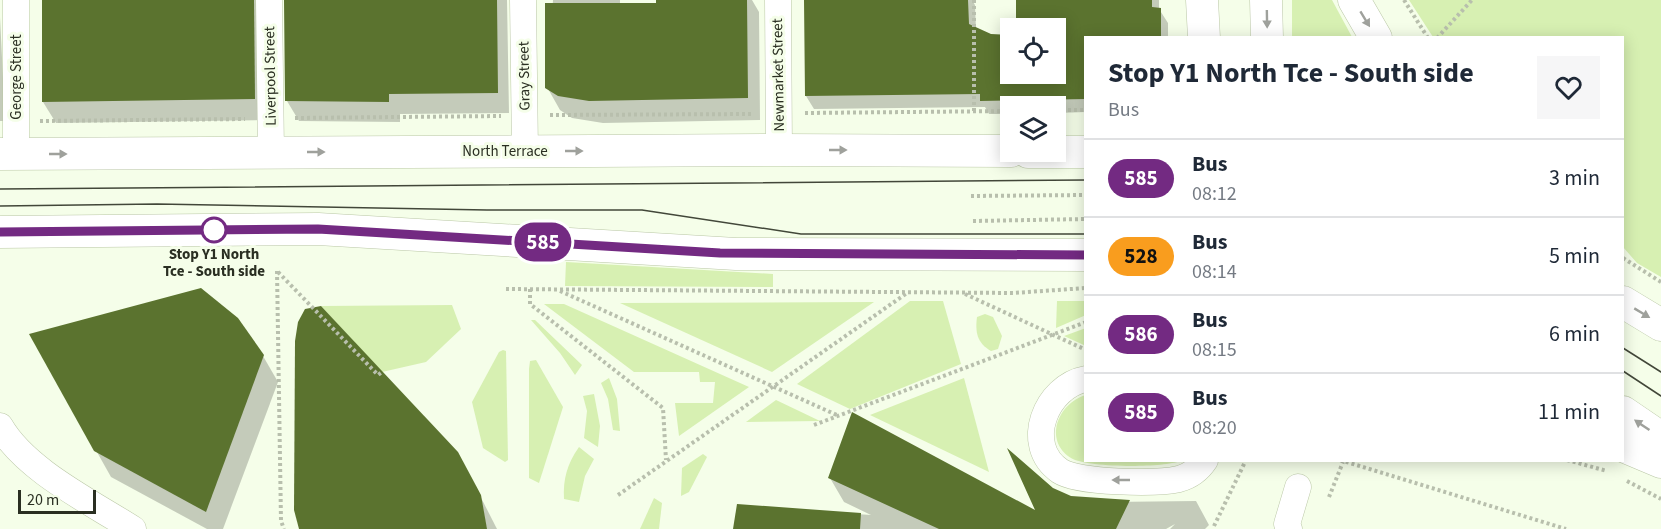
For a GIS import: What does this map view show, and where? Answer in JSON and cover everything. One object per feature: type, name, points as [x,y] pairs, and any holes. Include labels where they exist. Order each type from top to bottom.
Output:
[{"type":"main road","points":[[1202,0],[1204,36]]},
{"type":"main road","points":[[1266,0],[1267,36]]},
{"type":"main road","points":[[1354,0],[1375,36]]},
{"type":"main road","name":"North Terrace","points":[[8,154],[1000,151]]},
{"type":"main road","points":[[1066,152],[1084,152]]},
{"type":"main road","points":[[0,232],[318,229],[707,253],[1084,255]]},
{"type":"main road","points":[[1624,303],[1661,325]]},
{"type":"main road","points":[[1624,413],[1661,438]]},
{"type":"main road","points":[[1624,460],[1661,462]]},
{"type":"street","name":"George Street","points":[[8,154],[16,121],[16,0]]},
{"type":"street","name":"Liverpool Street","points":[[270,0],[271,152]]},
{"type":"street","name":"Gray Street","points":[[524,0],[525,151]]},
{"type":"street","name":"Newmarket Street","points":[[778,0],[779,150]]},
{"type":"street","points":[[1084,379],[1074,381],[1060,390],[1043,417],[1042,432],[1045,451],[1050,461],[1062,472],[1091,480],[1179,479],[1193,472],[1203,462]]},
{"type":"street","points":[[0,426],[6,436],[39,468],[134,529]]},
{"type":"street","points":[[1289,529],[1287,524],[1298,487]]},
{"type":"path","points":[[974,0],[974,111]]},
{"type":"path","points":[[1404,0],[1427,36]]},
{"type":"path","points":[[1439,36],[1473,0]]},
{"type":"path","points":[[1066,110],[1084,110]]},
{"type":"path","points":[[798,113],[1000,111]]},
{"type":"path","points":[[541,115],[760,114]]},
{"type":"path","points":[[285,118],[507,116]]},
{"type":"path","points":[[16,121],[257,119]]},
{"type":"path","points":[[971,196],[1084,195]]},
{"type":"path","points":[[973,220],[1084,219]]},
{"type":"path","points":[[1624,259],[1661,282]]},
{"type":"path","points":[[284,529],[281,521],[278,271],[378,375],[382,372]]},
{"type":"path","points":[[506,289],[1013,293],[1084,288]]},
{"type":"path","points":[[530,289],[530,304],[663,408],[666,460]]},
{"type":"path","points":[[556,289],[839,416]]},
{"type":"path","points":[[618,495],[908,292]]},
{"type":"path","points":[[961,293],[1084,349]]},
{"type":"path","points":[[814,425],[1084,323]]},
{"type":"path","points":[[1214,526],[1245,462]]},
{"type":"path","points":[[1329,497],[1342,462]]},
{"type":"path","points":[[1345,462],[1566,529]]},
{"type":"path","points":[[1620,477],[1661,500]]},
{"type":"green space","points":[[1292,0],[1332,0],[1351,36],[1292,36]]},
{"type":"green space","points":[[1409,0],[1661,0],[1661,277],[1637,263],[1624,248],[1624,36],[1432,36]]},
{"type":"green space","points":[[566,262],[773,274],[773,287],[565,286]]},
{"type":"green space","points":[[910,301],[943,301],[961,364],[850,409],[797,384]]},
{"type":"green space","points":[[1057,301],[1084,301],[1084,316],[1056,328]]},
{"type":"green space","points":[[874,302],[772,372],[620,303]]},
{"type":"green space","points":[[544,304],[564,304],[749,387],[679,436],[675,403],[713,403],[715,382],[700,382],[699,372],[634,372]]},
{"type":"green space","points":[[452,305],[461,329],[426,362],[382,372],[321,306]]},
{"type":"green space","points":[[985,314],[993,317],[1002,336],[998,349],[991,351],[980,341],[976,328],[977,317]]},
{"type":"green space","points":[[531,320],[535,320],[582,365],[575,375],[560,353]]},
{"type":"green space","points":[[1084,329],[1084,345],[1064,336]]},
{"type":"green space","points":[[506,351],[508,460],[505,462],[483,448],[472,402],[499,352]]},
{"type":"green space","points":[[536,360],[563,407],[539,483],[529,478],[529,369],[530,361]]},
{"type":"green space","points":[[609,378],[617,399],[620,431],[613,430],[608,399],[601,383]]},
{"type":"green space","points":[[964,378],[989,472],[870,415]]},
{"type":"green space","points":[[594,394],[600,426],[598,447],[584,438],[587,411],[583,396]]},
{"type":"green space","points":[[1084,396],[1084,462],[1071,458],[1062,450],[1056,432],[1062,414],[1076,399]]},
{"type":"green space","points":[[776,400],[820,421],[746,422]]},
{"type":"green space","points":[[579,447],[594,459],[585,476],[579,502],[564,499],[564,492],[565,478],[571,459]]},
{"type":"green space","points":[[703,454],[707,457],[689,492],[681,496],[682,468]]},
{"type":"green space","points":[[1084,462],[1176,462],[1125,466]]},
{"type":"green space","points":[[654,498],[662,503],[659,529],[640,529]]},
{"type":"building","points":[[42,0],[254,0],[255,99],[42,102]]},
{"type":"building","points":[[284,0],[497,0],[498,93],[389,94],[389,102],[285,101]]},
{"type":"building","points":[[656,0],[747,0],[748,98],[589,101],[558,96],[545,88],[545,3],[656,3]]},
{"type":"building","points":[[804,0],[968,0],[969,24],[991,34],[1000,34],[1000,84],[1066,84],[1066,18],[1016,18],[1016,0],[1152,0],[1152,7],[1161,8],[1161,36],[1084,36],[1084,99],[1066,99],[1066,96],[1000,96],[1000,101],[980,101],[980,94],[805,96]]},
{"type":"building","points":[[201,288],[238,318],[264,355],[206,512],[94,451],[29,334]]},
{"type":"building","points":[[321,306],[458,452],[481,495],[487,529],[299,529],[294,510],[295,341],[298,322],[305,309]]},
{"type":"building","points":[[852,412],[1035,510],[1007,448],[1053,488],[1071,496],[1130,500],[1116,529],[939,529],[828,478]]},
{"type":"building","points":[[737,504],[861,513],[860,529],[733,529]]},
{"type":"tram line","points":[[0,189],[1084,180]]},
{"type":"tram line","points":[[0,206],[157,204],[487,210],[642,210],[801,234],[1084,234]]},
{"type":"tram line","points":[[1624,349],[1661,372]]},
{"type":"tram line","points":[[1624,372],[1661,396]]},
{"type":"bus line","name":"585","points":[[0,232],[318,229],[687,252],[779,255],[1084,255]]},
{"type":"place","name":"Stop Y1 North Tce - South side","points":[[214,230]]}]
